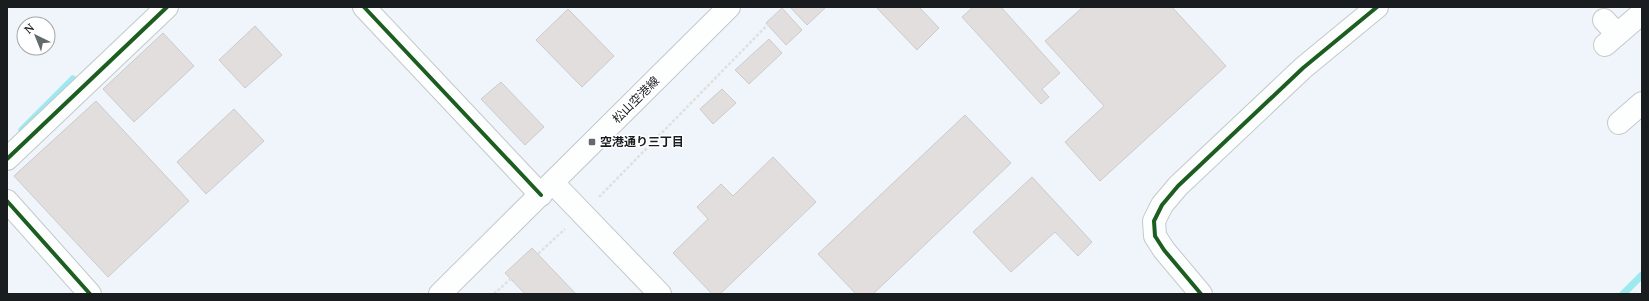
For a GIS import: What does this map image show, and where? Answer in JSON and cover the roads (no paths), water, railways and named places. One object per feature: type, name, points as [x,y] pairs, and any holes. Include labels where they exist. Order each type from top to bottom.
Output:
[{"type":"street","points":[[7,159],[167,7]]},
{"type":"street","points":[[364,7],[547,189],[582,213],[660,294]]},
{"type":"street","name":"松山空港線","points":[[440,294],[729,7]]},
{"type":"street","points":[[1201,294],[1164,250],[1155,236],[1154,221],[1162,205],[1178,186],[1303,68],[1377,7]]},
{"type":"street","points":[[1609,33],[1642,13]]},
{"type":"street","points":[[1619,123],[1642,103]]},
{"type":"street","points":[[7,201],[90,294]]},
{"type":"waterway","points":[[22,130],[73,79]]},
{"type":"waterway","points":[[1623,294],[1642,275]]},
{"type":"place","name":"空港通り三丁目","points":[[592,142]]}]
